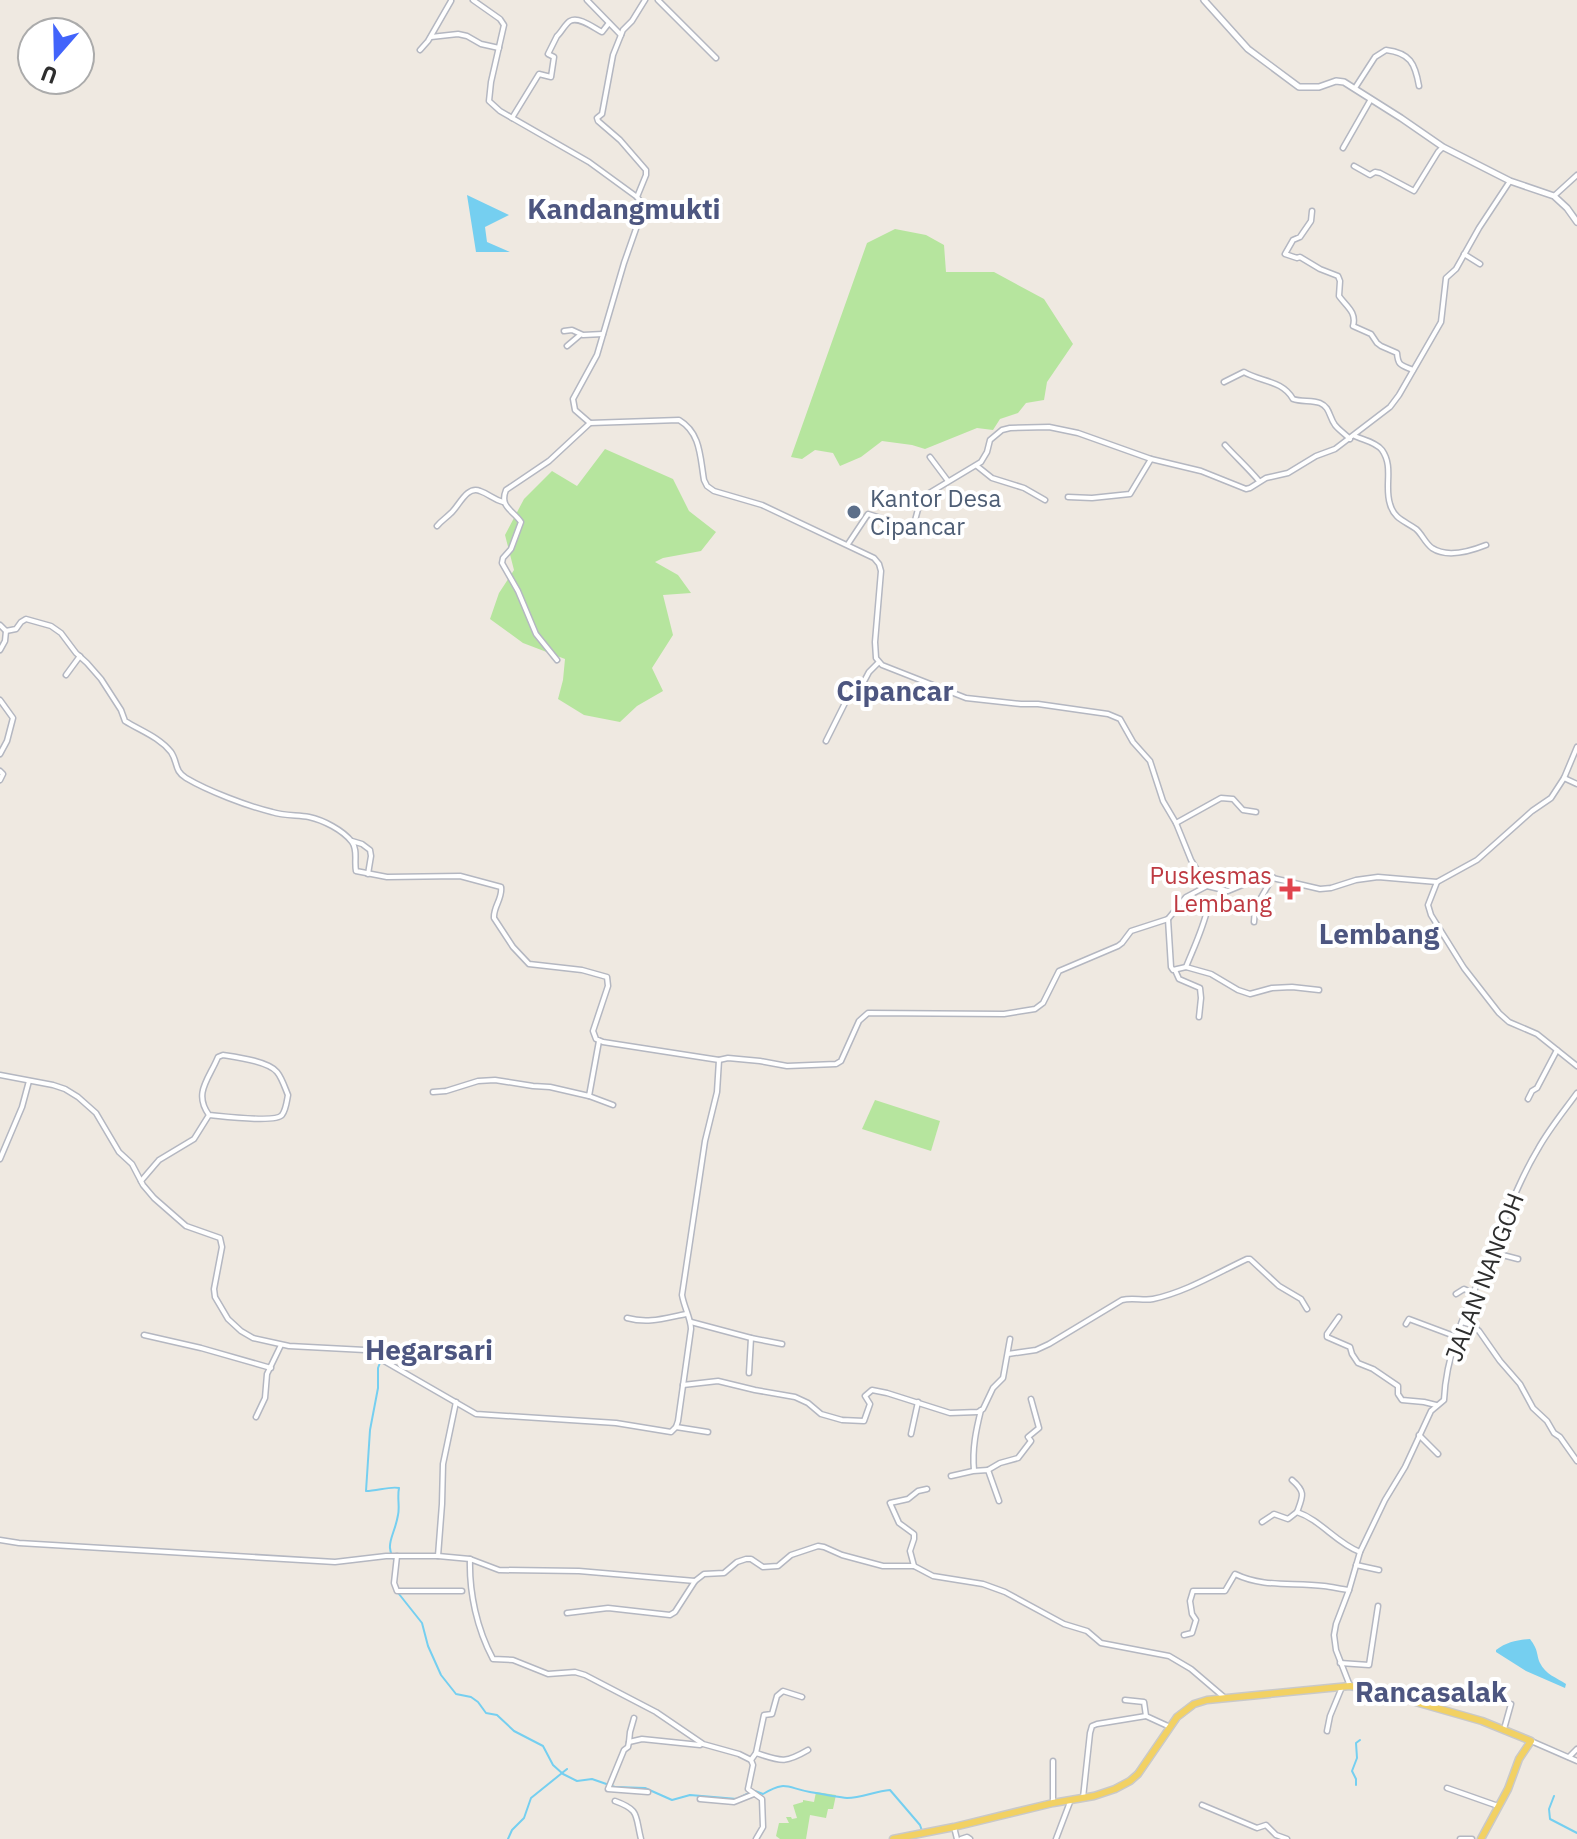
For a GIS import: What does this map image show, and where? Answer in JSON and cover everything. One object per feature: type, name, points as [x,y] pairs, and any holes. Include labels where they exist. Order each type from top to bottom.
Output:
[{"type":"main road","points":[[893,1839],[1104,1793],[1138,1774],[1177,1717],[1194,1704],[1225,1698],[1346,1687],[1377,1691],[1482,1721],[1531,1741],[1516,1763],[1483,1836]]},
{"type":"street","points":[[473,0],[504,25],[489,101],[500,111],[589,162],[637,197],[644,206],[597,355],[573,399],[575,410],[590,423]]},
{"type":"street","points":[[587,0],[621,35]]},
{"type":"street","points":[[637,197],[646,170],[597,118],[602,114],[613,55],[621,35],[645,0]]},
{"type":"street","points":[[658,0],[716,58]]},
{"type":"street","points":[[1204,0],[1248,49],[1299,87],[1319,87],[1339,81],[1355,88],[1443,147],[1510,181],[1554,196],[1577,222]]},
{"type":"street","points":[[420,50],[451,1]]},
{"type":"street","points":[[512,118],[539,74],[551,77],[554,57],[548,54],[568,22],[581,21],[602,32],[609,23]]},
{"type":"street","points":[[431,37],[458,34],[499,48]]},
{"type":"street","points":[[1355,88],[1375,57],[1386,50],[1411,60],[1419,86]]},
{"type":"street","points":[[1343,148],[1371,99]]},
{"type":"street","points":[[1354,166],[1370,175],[1377,172],[1414,191],[1443,147]]},
{"type":"street","points":[[1554,196],[1577,175]]},
{"type":"street","points":[[848,544],[868,514],[913,528],[921,498],[985,458],[992,437],[1010,428],[1049,427],[1078,433],[1151,459],[1201,471],[1246,489],[1268,477],[1288,473],[1316,456],[1335,449],[1390,407],[1399,395],[1441,322],[1446,278],[1456,269],[1510,181]]},
{"type":"street","points":[[1312,211],[1311,221],[1285,254],[1300,257],[1338,276],[1339,296],[1350,309],[1355,320],[1353,326],[1371,334],[1381,346],[1397,353],[1400,365],[1413,370]]},
{"type":"street","points":[[1464,254],[1480,264]]},
{"type":"street","points":[[564,331],[572,330],[580,335],[603,334]]},
{"type":"street","points":[[567,346],[580,335]]},
{"type":"street","points":[[1224,382],[1244,372],[1274,383],[1294,400],[1323,405],[1329,410],[1337,428],[1382,450],[1389,465],[1388,495],[1393,514],[1416,529],[1430,547],[1459,552],[1486,545]]},
{"type":"street","points":[[503,502],[506,490],[549,461],[590,423],[679,420],[694,433],[697,440],[707,486],[714,491],[762,505],[848,544],[879,564],[875,642],[878,663],[966,698],[1038,704],[1108,714],[1120,719],[1133,742],[1150,761],[1160,793],[1191,860],[1207,886]]},
{"type":"street","points":[[1225,445],[1259,481]]},
{"type":"street","points":[[930,457],[948,481]]},
{"type":"street","points":[[1068,497],[1130,494],[1151,459]]},
{"type":"street","points":[[976,465],[992,478],[1024,488],[1045,500]]},
{"type":"street","points":[[437,526],[473,490],[503,502],[521,522],[502,563],[536,634],[557,660]]},
{"type":"street","points":[[6,631],[16,629],[26,619],[51,626],[61,633],[101,679],[125,721],[162,743],[174,757],[177,771],[224,795],[273,813],[312,818],[339,831],[370,850],[368,874]]},
{"type":"street","points":[[0,625],[6,631]]},
{"type":"street","points":[[0,650],[6,631]]},
{"type":"street","points":[[66,675],[80,656]]},
{"type":"street","points":[[826,741],[851,693],[861,687],[878,663]]},
{"type":"street","points":[[0,700],[13,718],[0,754]]},
{"type":"street","points":[[351,840],[356,850],[355,870],[387,877],[460,876],[501,887],[494,918],[525,961],[607,977],[608,986],[593,1031],[599,1041],[719,1060],[760,1061],[787,1066],[836,1064],[841,1061],[859,1021],[868,1013],[1004,1014],[1035,1009],[1043,1003],[1059,971],[1118,946],[1131,931],[1168,919],[1186,897],[1207,886],[1228,891],[1261,877],[1320,889],[1378,877],[1437,882],[1490,850],[1532,811],[1551,798],[1564,778],[1577,747]]},
{"type":"street","points":[[0,771],[3,774],[0,780]]},
{"type":"street","points":[[1564,778],[1577,784]]},
{"type":"street","points":[[1176,823],[1221,798],[1233,799],[1243,810],[1256,812]]},
{"type":"street","points":[[1254,922],[1255,908],[1273,877]]},
{"type":"street","points":[[1437,882],[1428,905],[1431,915],[1464,968],[1509,1022],[1537,1034],[1577,1066]]},
{"type":"street","points":[[1186,967],[1199,939],[1208,907]]},
{"type":"street","points":[[1168,919],[1171,967],[1179,979],[1200,988],[1199,1017]]},
{"type":"street","points":[[1175,970],[1186,967],[1211,974],[1250,994],[1272,988],[1319,990]]},
{"type":"street","points":[[589,1096],[599,1041]]},
{"type":"street","points":[[1528,1099],[1558,1050]]},
{"type":"street","points":[[223,1055],[274,1068],[288,1095],[283,1114],[277,1118],[236,1119],[209,1115],[202,1105],[203,1089],[218,1057],[223,1055]]},
{"type":"street","points":[[0,1075],[65,1089],[87,1105],[154,1198],[186,1226],[220,1238],[222,1247],[215,1297],[228,1319],[253,1338],[281,1345],[365,1350],[484,1416],[616,1423],[671,1432],[676,1427],[691,1322],[682,1295],[705,1141],[717,1092],[719,1060]]},
{"type":"street","points":[[433,1092],[495,1080],[550,1087],[613,1105]]},
{"type":"street","points":[[0,1159],[22,1107],[29,1081]]},
{"type":"street","name":"JALAN NANGOH","points":[[1346,1687],[1334,1631],[1360,1552],[1431,1411],[1444,1400],[1445,1379],[1462,1322],[1507,1214],[1538,1149],[1577,1093]]},
{"type":"street","points":[[141,1181],[159,1160],[194,1139],[209,1115]]},
{"type":"street","points":[[1491,1252],[1518,1259]]},
{"type":"street","points":[[1008,1354],[1036,1350],[1049,1344],[1122,1300],[1132,1297],[1149,1300],[1172,1294],[1247,1259],[1279,1286],[1301,1299],[1307,1309]]},
{"type":"street","points":[[1456,1294],[1464,1289],[1473,1293]]},
{"type":"street","points":[[627,1318],[638,1322],[686,1314]]},
{"type":"street","points":[[1339,1317],[1327,1337],[1349,1346],[1358,1363],[1398,1386],[1402,1400],[1438,1406]]},
{"type":"street","points":[[1406,1324],[1409,1319],[1457,1337]]},
{"type":"street","points":[[691,1322],[782,1344]]},
{"type":"street","points":[[1462,1322],[1479,1331],[1520,1384],[1533,1408],[1547,1421],[1577,1461]]},
{"type":"street","points":[[144,1335],[271,1368]]},
{"type":"street","points":[[749,1373],[751,1338]]},
{"type":"street","points":[[974,1471],[975,1436],[981,1410],[993,1388],[1003,1378],[1010,1339]]},
{"type":"street","points":[[256,1417],[265,1398],[266,1378],[281,1345]]},
{"type":"street","points":[[683,1385],[718,1381],[795,1397],[821,1414],[855,1422],[864,1421],[870,1404],[865,1396],[872,1390],[950,1413],[981,1410]]},
{"type":"street","points":[[951,1476],[988,1470],[1018,1458],[1031,1441],[1028,1437],[1039,1428],[1031,1399]]},
{"type":"street","points":[[438,1556],[443,1464],[456,1402]]},
{"type":"street","points":[[911,1434],[918,1402]]},
{"type":"street","points":[[676,1427],[708,1432]]},
{"type":"street","points":[[1419,1435],[1438,1454]]},
{"type":"street","points":[[988,1470],[999,1501]]},
{"type":"street","points":[[1262,1522],[1274,1514],[1291,1519],[1297,1512],[1303,1493],[1292,1480]]},
{"type":"street","points":[[914,1566],[910,1551],[914,1534],[899,1523],[890,1504],[927,1489]]},
{"type":"street","points":[[1297,1512],[1308,1516],[1339,1541],[1360,1552]]},
{"type":"street","points":[[0,1540],[335,1562],[386,1556],[438,1556],[470,1559],[499,1570],[593,1571],[695,1581]]},
{"type":"street","points":[[567,1613],[608,1608],[670,1615],[695,1581],[704,1574],[724,1573],[746,1559],[763,1567],[778,1566],[791,1555],[818,1546],[883,1566],[914,1566],[933,1576],[983,1584],[1005,1592],[1064,1624],[1087,1631],[1101,1643],[1169,1656],[1191,1669],[1225,1698]]},
{"type":"street","points":[[396,1556],[394,1583],[397,1591],[462,1591]]},
{"type":"street","points":[[470,1559],[479,1627],[493,1659],[509,1659],[548,1674],[575,1672],[585,1675],[656,1712],[703,1744],[751,1760],[752,1792]]},
{"type":"street","points":[[1356,1565],[1379,1570]]},
{"type":"street","points":[[1184,1635],[1192,1633],[1195,1622],[1190,1601],[1193,1591],[1225,1591],[1235,1574],[1250,1580],[1287,1586],[1349,1590]]},
{"type":"street","points":[[1340,1663],[1369,1665],[1378,1606]]},
{"type":"street","points":[[1327,1731],[1330,1716],[1346,1687]]},
{"type":"street","points":[[751,1760],[756,1753],[764,1715],[772,1714],[777,1696],[783,1691],[802,1697]]},
{"type":"street","points":[[1125,1700],[1144,1702],[1146,1716]]},
{"type":"street","points":[[1504,1729],[1511,1704]]},
{"type":"street","points":[[1083,1798],[1092,1726],[1146,1716],[1170,1727]]},
{"type":"street","points":[[634,1718],[629,1742],[608,1786],[610,1790],[648,1792]]},
{"type":"street","points":[[629,1742],[642,1739],[703,1744]]},
{"type":"street","points":[[1531,1741],[1577,1761]]},
{"type":"street","points":[[1569,1757],[1577,1749]]},
{"type":"street","points":[[756,1753],[784,1760],[794,1759],[808,1750]]},
{"type":"street","points":[[1053,1761],[1053,1803]]},
{"type":"street","points":[[1447,1788],[1495,1805]]},
{"type":"street","points":[[700,1799],[734,1802],[752,1792]]},
{"type":"street","points":[[752,1792],[762,1799],[763,1827],[756,1839]]},
{"type":"street","points":[[1056,1839],[1071,1799]]},
{"type":"street","points":[[615,1801],[631,1807],[641,1839]]},
{"type":"street","points":[[1202,1805],[1257,1828],[1266,1825],[1276,1835],[1287,1839]]},
{"type":"street","points":[[954,1827],[964,1839]]},
{"type":"street","points":[[1460,1839],[1472,1839]]},
{"type":"green space","points":[[895,229],[926,235],[944,245],[946,272],[994,272],[1044,299],[1073,344],[1047,382],[1044,400],[1026,403],[1018,413],[1000,419],[993,430],[977,428],[925,449],[882,441],[861,457],[840,466],[833,453],[815,450],[802,459],[791,457],[867,243]]},
{"type":"green space","points":[[605,449],[673,479],[689,511],[716,532],[701,551],[655,562],[678,575],[691,593],[663,595],[673,635],[652,668],[663,691],[637,706],[620,722],[584,715],[558,699],[565,659],[523,643],[490,619],[499,593],[514,570],[505,535],[524,499],[552,471],[577,486]]},
{"type":"green space","points":[[875,1100],[940,1121],[931,1151],[862,1129]]},
{"type":"green space","points":[[816,1792],[836,1795],[833,1809],[828,1809],[826,1818],[810,1815],[806,1839],[780,1839],[776,1836],[779,1823],[789,1823],[786,1817],[797,1818],[793,1805],[803,1800],[814,1802]]},
{"type":"water","points":[[467,195],[509,215],[485,227],[487,242],[510,252],[476,252]]},
{"type":"water","points":[[1530,1639],[1542,1667],[1566,1684],[1565,1688],[1526,1671],[1496,1652],[1508,1643]]},
{"type":"waterway","points":[[384,1352],[378,1368],[366,1491],[399,1488],[399,1512],[390,1541],[398,1569]]},
{"type":"waterway","points":[[399,1594],[422,1623],[441,1675],[456,1694],[471,1697],[486,1713],[497,1715],[514,1731],[543,1746],[553,1765],[563,1774],[577,1781],[592,1779],[615,1787],[645,1788],[672,1800],[690,1795],[737,1799],[749,1793]]},
{"type":"waterway","points":[[1356,1785],[1352,1771],[1357,1758],[1356,1743],[1360,1740]]},
{"type":"waterway","points":[[508,1839],[524,1818],[531,1798],[567,1769]]},
{"type":"waterway","points":[[755,1791],[763,1794],[786,1786],[847,1798],[890,1790],[922,1831]]},
{"type":"waterway","points":[[1554,1796],[1549,1809],[1550,1819],[1577,1833]]},
{"type":"place","name":"Kantor Desa Cipancar","points":[[854,512]]},
{"type":"place","name":"Puskesmas Lembang","points":[[1290,889]]},
{"type":"district","name":"Kandangmukti","points":[[624,208]]},
{"type":"district","name":"Cipancar","points":[[895,690]]},
{"type":"district","name":"Lembang","points":[[1379,933]]},
{"type":"district","name":"Hegarsari","points":[[429,1349]]},
{"type":"district","name":"Rancasalak","points":[[1431,1691]]}]
